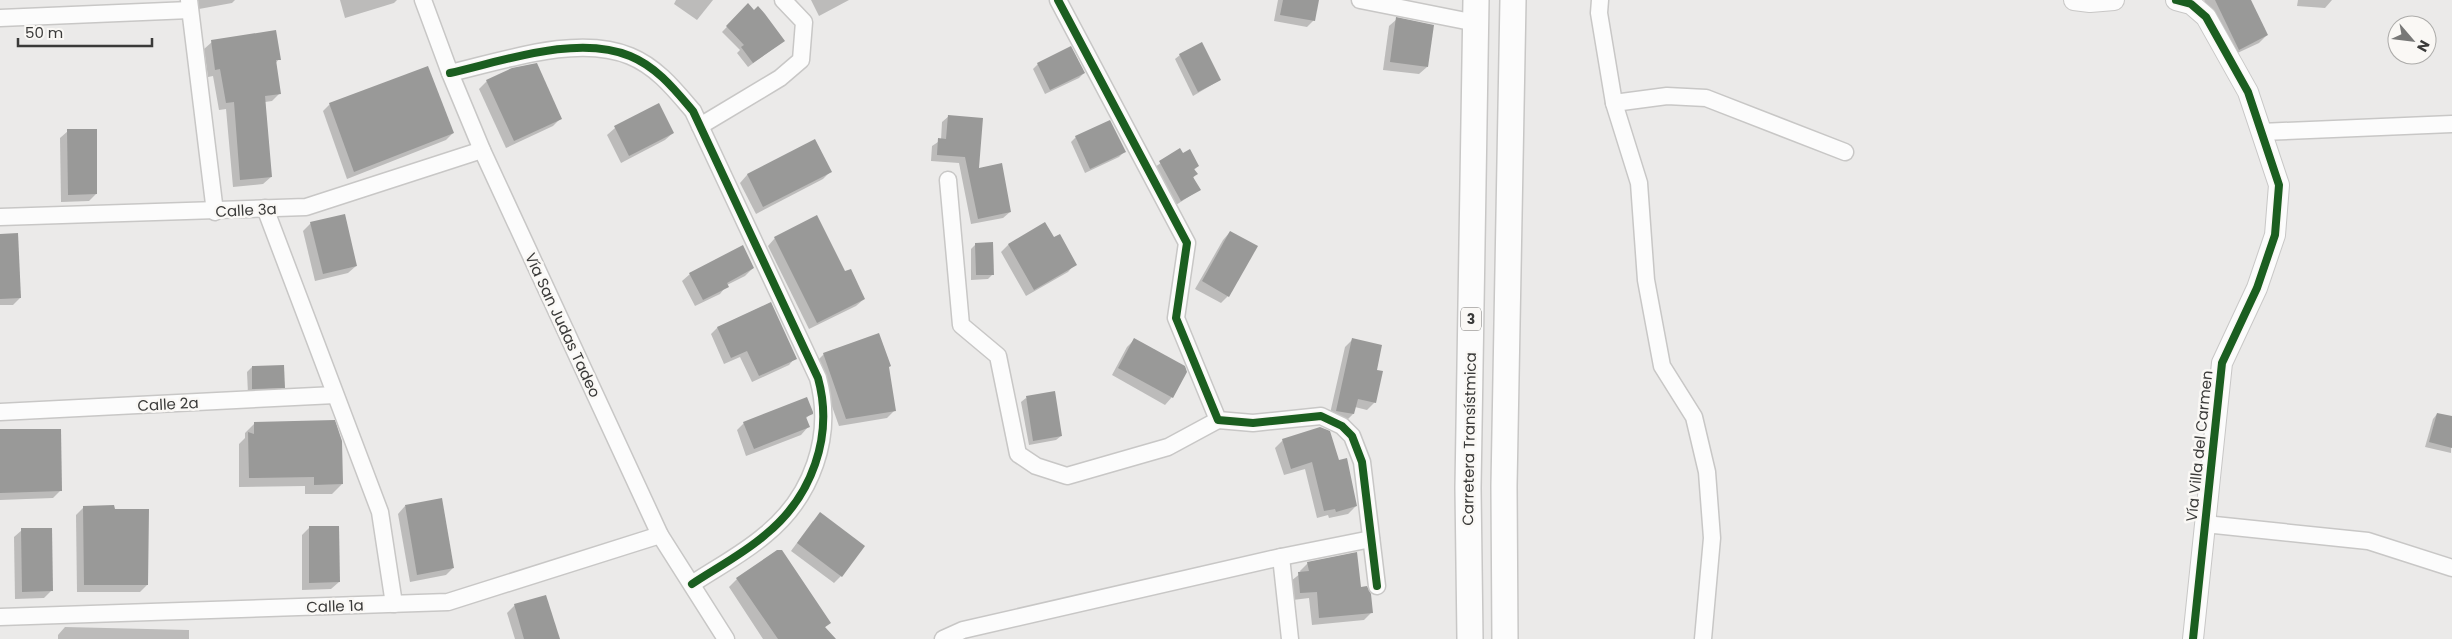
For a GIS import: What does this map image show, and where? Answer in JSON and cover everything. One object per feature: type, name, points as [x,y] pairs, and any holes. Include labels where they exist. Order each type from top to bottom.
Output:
[{"type":"main road","points":[[1505,639],[1505,466],[1513,0]]},
{"type":"main road","name":"Carretera Transístmica","points":[[1470,639],[1468,488],[1476,12]]},
{"type":"street","name":"Vía San Judas Tadeo","points":[[423,0],[450,73],[482,150],[660,535],[726,639]]},
{"type":"street","points":[[700,126],[780,78],[801,60],[804,22],[783,0]]},
{"type":"street","points":[[1058,0],[1187,243],[1176,318],[1218,420]]},
{"type":"street","points":[[1360,0],[1476,12]]},
{"type":"street","points":[[1600,0],[1599,13],[1614,103],[1639,183],[1646,280],[1662,366],[1694,417],[1707,472],[1712,538],[1703,639]]},
{"type":"street","points":[[2074,0],[2090,2],[2114,0]]},
{"type":"street","name":"Vía Villa del Carmen","points":[[2176,0],[2190,4],[2206,17],[2248,92],[2279,185],[2275,235],[2257,288],[2222,363],[2193,639]]},
{"type":"street","points":[[0,18],[190,5],[215,212]]},
{"type":"street","points":[[450,73],[534,54],[588,46],[630,56],[665,78],[693,111],[818,378],[824,400],[824,426],[820,451],[811,476],[787,514],[765,536],[692,584]]},
{"type":"street","points":[[1614,103],[1667,96],[1706,98],[1845,152]]},
{"type":"street","points":[[2261,132],[2452,124]]},
{"type":"street","name":"Calle 3a","points":[[0,217],[215,212],[306,207],[482,150]]},
{"type":"street","points":[[948,180],[960,325],[998,356],[1018,454],[1036,466],[1067,476],[1168,447],[1218,420],[1253,423],[1321,416],[1342,426],[1352,436],[1362,462],[1377,586]]},
{"type":"street","points":[[265,208],[380,512],[394,604]]},
{"type":"street","name":"Calle 2a","points":[[0,412],[336,395]]},
{"type":"street","points":[[2205,524],[2368,541],[2452,568]]},
{"type":"street","name":"Calle 1a","points":[[0,617],[448,602],[660,535]]},
{"type":"street","points":[[943,639],[967,635],[1281,557],[1371,539]]},
{"type":"street","points":[[1281,557],[1290,639]]},
{"type":"building","points":[[1283,0],[1319,0],[1315,21],[1280,15]]},
{"type":"building","points":[[2215,0],[2251,0],[2268,35],[2239,50]]},
{"type":"building","points":[[748,3],[754,10],[758,6],[785,41],[753,63],[741,47],[744,45],[726,26]]},
{"type":"building","points":[[1396,17],[1434,25],[1428,67],[1390,62]]},
{"type":"building","points":[[276,30],[281,60],[276,60],[281,94],[265,96],[272,177],[240,180],[234,102],[226,103],[220,69],[215,70],[211,40]]},
{"type":"building","points":[[1202,42],[1221,80],[1198,92],[1179,54]]},
{"type":"building","points":[[1071,46],[1085,73],[1050,90],[1037,63]]},
{"type":"building","points":[[537,63],[562,119],[514,141],[486,80],[512,68]]},
{"type":"building","points":[[428,66],[454,133],[354,172],[329,103]]},
{"type":"building","points":[[659,103],[674,133],[629,156],[614,126]]},
{"type":"building","points":[[948,115],[983,118],[979,168],[1002,163],[1011,212],[978,219],[965,157],[937,155],[938,138],[946,139]]},
{"type":"building","points":[[1110,120],[1126,152],[1090,169],[1075,136]]},
{"type":"building","points":[[67,129],[97,129],[97,194],[68,195]]},
{"type":"building","points":[[815,139],[832,172],[763,207],[747,174]]},
{"type":"building","points":[[1180,148],[1183,153],[1190,149],[1199,166],[1194,169],[1198,174],[1193,177],[1201,190],[1181,201],[1159,161]]},
{"type":"building","points":[[345,214],[357,266],[323,274],[310,222]]},
{"type":"building","points":[[817,215],[845,271],[851,269],[865,299],[817,323],[774,237]]},
{"type":"building","points":[[1045,222],[1054,237],[1060,234],[1077,265],[1034,290],[1008,244]]},
{"type":"building","points":[[1230,231],[1258,246],[1229,297],[1202,281]]},
{"type":"building","points":[[18,233],[21,298],[0,299],[0,234]]},
{"type":"building","points":[[993,242],[994,275],[976,275],[975,243]]},
{"type":"building","points":[[743,245],[754,268],[727,283],[729,287],[703,300],[689,273]]},
{"type":"building","points":[[771,302],[797,359],[759,376],[747,351],[731,358],[717,327]]},
{"type":"building","points":[[879,333],[891,366],[889,367],[896,411],[846,419],[823,353]]},
{"type":"building","points":[[1134,338],[1185,366],[1187,372],[1173,398],[1118,368]]},
{"type":"building","points":[[1352,338],[1382,345],[1377,370],[1383,371],[1376,403],[1358,399],[1354,414],[1336,411]]},
{"type":"building","points":[[284,365],[285,388],[252,389],[252,366]]},
{"type":"building","points":[[1055,391],[1062,436],[1033,441],[1026,396]]},
{"type":"building","points":[[807,397],[813,412],[813,414],[806,417],[810,427],[754,449],[743,422]]},
{"type":"building","points":[[2437,413],[2452,416],[2452,448],[2429,442]]},
{"type":"building","points":[[335,420],[342,441],[343,484],[314,485],[314,477],[249,478],[248,432],[254,434],[254,422]]},
{"type":"building","points":[[1320,427],[1330,431],[1339,460],[1347,458],[1357,506],[1336,512],[1335,509],[1324,511],[1312,462],[1291,469],[1282,439]]},
{"type":"building","points":[[0,429],[61,429],[62,491],[0,493]]},
{"type":"building","points":[[442,498],[454,568],[417,575],[405,505]]},
{"type":"building","points":[[114,505],[115,509],[149,509],[148,585],[84,585],[83,506]]},
{"type":"building","points":[[820,512],[865,546],[842,577],[797,543]]},
{"type":"building","points":[[309,526],[339,526],[340,582],[309,583]]},
{"type":"building","points":[[21,528],[52,528],[53,591],[22,592]]},
{"type":"building","points":[[777,550],[782,550],[831,623],[825,627],[836,639],[778,639],[736,578]]},
{"type":"building","points":[[1357,552],[1361,587],[1367,586],[1371,594],[1373,613],[1319,618],[1317,592],[1300,593],[1298,572],[1309,571],[1307,562]]},
{"type":"building","points":[[546,595],[560,639],[524,639],[514,604]]},
{"type":"cycle path","points":[[1058,0],[1187,243],[1176,318],[1218,420],[1253,423],[1321,416],[1342,426],[1352,436],[1362,462],[1377,586]]},
{"type":"cycle path","points":[[2176,0],[2191,4],[2206,17],[2248,92],[2279,185],[2275,235],[2257,288],[2222,363],[2193,639]]},
{"type":"cycle path","points":[[450,73],[540,52],[587,48],[610,50],[630,56],[649,66],[665,80],[693,111],[818,378],[823,422],[821,443],[815,464],[807,484],[795,503],[781,520],[757,542],[692,584]]}]
